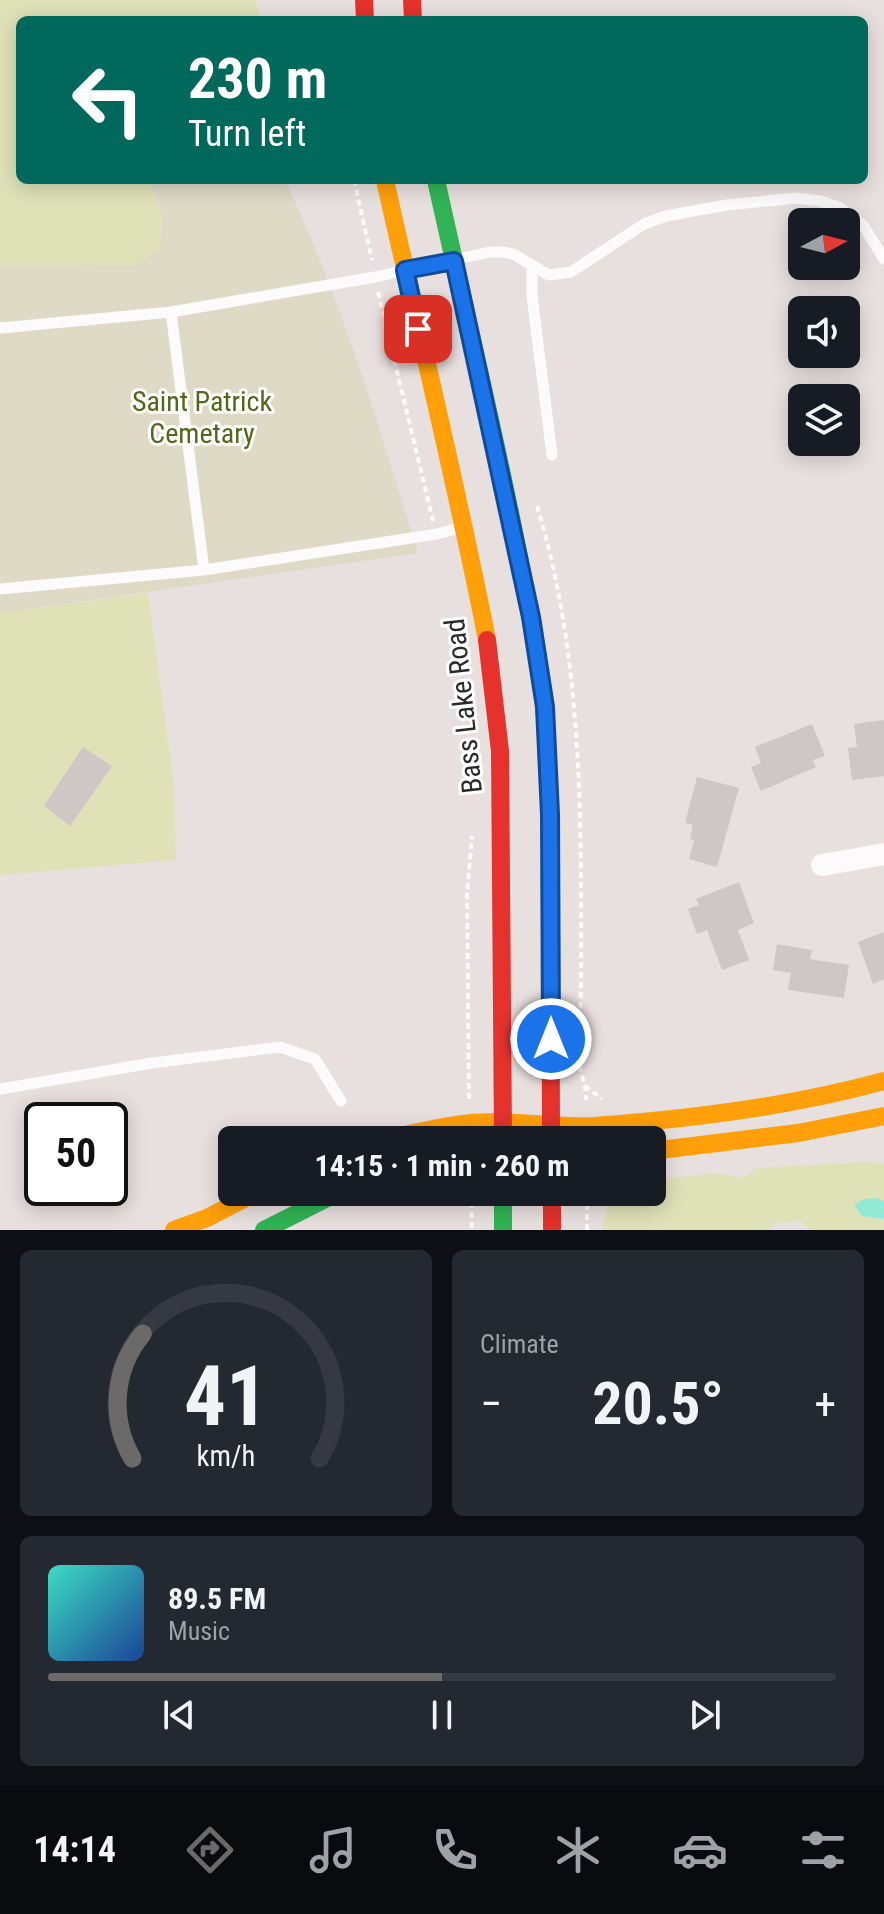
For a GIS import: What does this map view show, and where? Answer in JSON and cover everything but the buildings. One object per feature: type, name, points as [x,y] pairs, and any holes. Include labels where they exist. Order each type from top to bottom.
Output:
[{"type":"main road","name":"Bass Lake Road","points":[[386,184],[465,526],[489,648],[500,751],[503,1126]]},
{"type":"main road","points":[[437,184],[529,603],[545,707],[550,814],[551,1126]]},
{"type":"main road","points":[[589,1126],[794,1103],[884,1081]]},
{"type":"main road","points":[[666,1149],[788,1135],[884,1116]]},
{"type":"main road","points":[[454,1126],[470,1123],[482,1126]]},
{"type":"main road","points":[[180,1229],[230,1206]]},
{"type":"main road","points":[[264,1230],[311,1206]]},
{"type":"main road","points":[[503,1206],[503,1230]]},
{"type":"main road","points":[[552,1206],[552,1230]]},
{"type":"street","points":[[822,865],[884,854]]},
{"type":"lane","points":[[0,328],[171,312],[490,252],[513,254],[549,275],[571,272],[644,224],[666,216],[726,205],[796,198],[841,208],[863,225],[884,259]]},
{"type":"lane","points":[[532,266],[532,296],[552,455]]},
{"type":"lane","points":[[171,312],[204,570]]},
{"type":"lane","points":[[0,589],[204,570],[437,534],[465,526]]},
{"type":"lane","points":[[0,1089],[152,1063],[280,1047],[315,1059],[341,1101]]},
{"type":"path","points":[[355,184],[372,261]]},
{"type":"path","points":[[379,293],[434,523]]},
{"type":"path","points":[[468,1083],[467,894],[473,823]]},
{"type":"path","points":[[471,1206],[472,1230]]},
{"type":"path","points":[[587,1206],[587,1230]]},
{"type":"shaded area","points":[[0,0],[255,0],[260,16],[16,16],[16,184],[152,184],[163,222],[159,249],[136,265],[0,266]]},
{"type":"shaded area","points":[[148,593],[174,787],[176,860],[0,875],[0,613]]},
{"type":"shaded area","points":[[884,1163],[884,1201],[877,1198],[862,1216],[884,1219],[884,1230],[810,1230],[800,1220],[774,1224],[769,1230],[602,1230],[608,1206],[666,1206],[666,1179],[715,1173],[744,1178],[756,1168]]},
{"type":"shaded area","points":[[864,1199],[884,1201],[884,1219],[862,1216],[854,1205]]},
{"type":"green space","name":"Saint Patrick Cemetary","points":[[152,184],[287,184],[342,318],[418,553],[0,613],[0,266],[136,265],[159,249],[163,222]]},
{"type":"traffic: fast","points":[[437,184],[508,503],[544,698]]},
{"type":"traffic: fast","points":[[264,1230],[311,1206]]},
{"type":"traffic: fast","points":[[503,1206],[503,1230]]},
{"type":"traffic: slow","points":[[386,184],[487,640]]},
{"type":"traffic: slow","points":[[594,1126],[704,1116],[777,1105],[884,1081]]},
{"type":"traffic: slow","points":[[666,1149],[798,1133],[884,1116]]},
{"type":"traffic: slow","points":[[451,1126],[502,1122],[563,1126]]},
{"type":"traffic: slow","points":[[174,1230],[230,1206]]},
{"type":"traffic: jam","points":[[364,0],[365,16]]},
{"type":"traffic: jam","points":[[412,0],[413,16]]},
{"type":"traffic: jam","points":[[487,640],[500,751],[503,1126]]},
{"type":"traffic: jam","points":[[544,698],[550,814],[551,1126]]},
{"type":"traffic: jam","points":[[552,1206],[552,1230]]},
{"type":"route","points":[[418,329],[405,270],[454,261],[531,617],[545,707],[550,814],[551,1039]]}]
